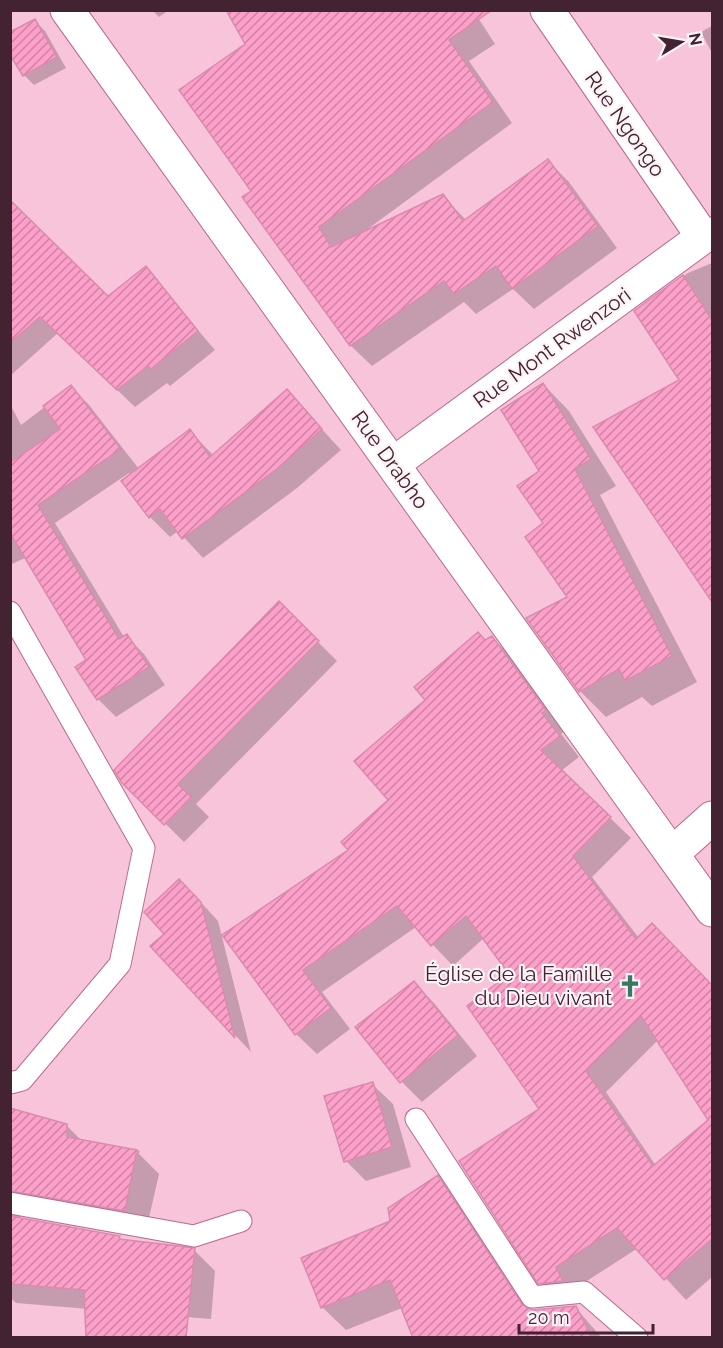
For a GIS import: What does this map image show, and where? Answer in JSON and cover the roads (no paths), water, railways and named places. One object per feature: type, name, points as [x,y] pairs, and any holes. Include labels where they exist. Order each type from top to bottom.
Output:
[{"type":"street","name":"Rue Drabho","points":[[67,10],[712,910]]},
{"type":"street","name":"Rue Ngongo","points":[[547,10],[708,235]]},
{"type":"street","name":"Rue Mont Rwenzori","points":[[393,464],[708,235]]},
{"type":"street","points":[[673,853],[712,818]]},
{"type":"lane","points":[[10,612],[144,848],[120,964],[22,1080],[10,1083]]},
{"type":"lane","points":[[416,1119],[532,1297],[584,1292],[636,1338]]},
{"type":"lane","points":[[10,1203],[194,1236],[241,1221]]},
{"type":"place","name":"Église de la Famille du Dieu vivant","points":[[630,986]]}]
